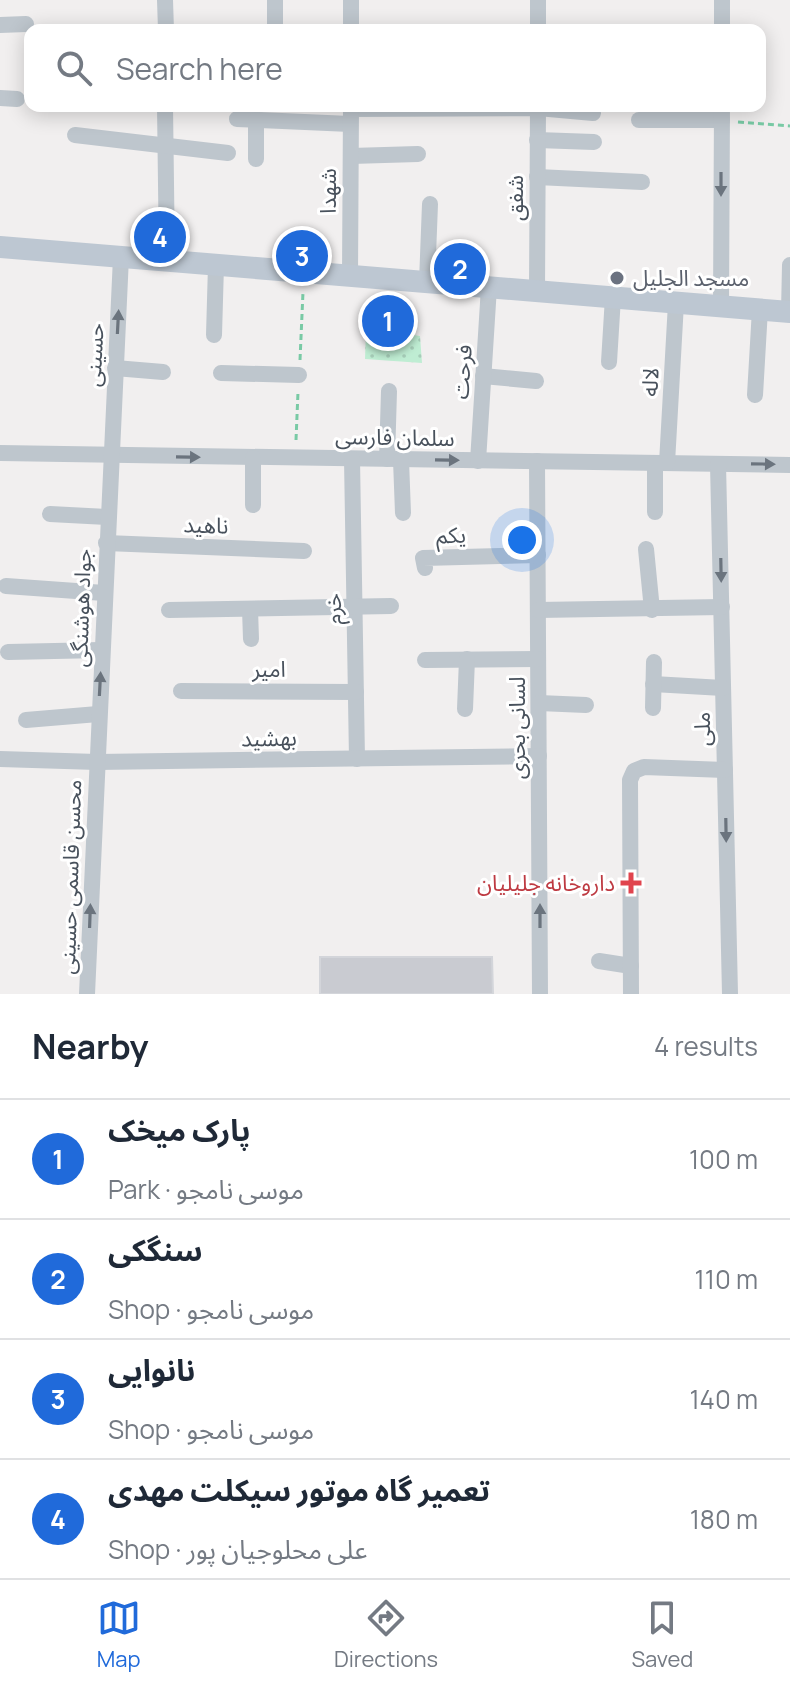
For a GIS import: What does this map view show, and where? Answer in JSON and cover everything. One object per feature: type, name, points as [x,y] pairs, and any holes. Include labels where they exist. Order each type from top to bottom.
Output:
[{"type":"main road","points":[[0,247],[789,312]]},
{"type":"street","points":[[165,0],[166,24]]},
{"type":"street","points":[[275,0],[275,24]]},
{"type":"street","points":[[351,0],[351,24]]},
{"type":"street","points":[[538,0],[538,24]]},
{"type":"street","points":[[722,0],[722,24]]},
{"type":"street","points":[[0,25],[24,24]]},
{"type":"street","points":[[165,112],[167,261]]},
{"type":"street","points":[[237,119],[256,120],[275,113],[382,112]]},
{"type":"street","name":"شفق","points":[[537,291],[538,112]]},
{"type":"street","points":[[584,112],[593,113]]},
{"type":"street","name":"شهدا","points":[[350,276],[351,113]]},
{"type":"street","points":[[639,120],[722,113],[721,306]]},
{"type":"street","points":[[256,120],[256,159]]},
{"type":"street","points":[[75,135],[228,153]]},
{"type":"street","points":[[537,140],[594,142]]},
{"type":"street","points":[[351,156],[418,154]]},
{"type":"street","points":[[537,177],[642,182]]},
{"type":"street","points":[[427,282],[430,204]]},
{"type":"street","name":"حسینی","points":[[110,456],[121,257]]},
{"type":"street","points":[[214,335],[216,265]]},
{"type":"street","points":[[789,312],[790,265]]},
{"type":"street","name":"فرحت","points":[[478,461],[489,287]]},
{"type":"street","points":[[609,362],[613,297]]},
{"type":"street","name":"لاله","points":[[655,512],[676,303]]},
{"type":"street","points":[[755,395],[760,309]]},
{"type":"street","points":[[115,368],[163,372]]},
{"type":"street","points":[[221,373],[299,375]]},
{"type":"street","points":[[483,376],[536,381]]},
{"type":"street","points":[[389,391],[394,459],[403,513]]},
{"type":"street","name":"سلمان فارسی","points":[[0,453],[790,465]]},
{"type":"street","name":"جواد هوشنگی","points":[[97,762],[110,456]]},
{"type":"street","points":[[253,458],[253,505]]},
{"type":"street","name":"خرم","points":[[352,459],[357,759]]},
{"type":"street","name":"لسانی بحری","points":[[537,461],[540,994]]},
{"type":"street","name":"ملی","points":[[718,464],[730,994]]},
{"type":"street","points":[[50,514],[107,517]]},
{"type":"street","name":"ناهید","points":[[106,543],[304,551]]},
{"type":"street","points":[[646,549],[652,610]]},
{"type":"street","name":"یکم","points":[[425,568],[423,558],[538,555]]},
{"type":"street","points":[[6,586],[104,593]]},
{"type":"street","points":[[169,610],[391,606]]},
{"type":"street","points":[[538,610],[722,607]]},
{"type":"street","points":[[250,609],[251,639]]},
{"type":"street","points":[[8,652],[101,650]]},
{"type":"street","points":[[465,709],[467,659]]},
{"type":"street","points":[[425,660],[538,659]]},
{"type":"street","points":[[653,708],[654,662]]},
{"type":"street","points":[[653,684],[723,688]]},
{"type":"street","name":"امیر","points":[[181,691],[356,692]]},
{"type":"street","points":[[539,703],[586,705]]},
{"type":"street","points":[[26,720],[98,714]]},
{"type":"street","name":"بهشید","points":[[0,759],[97,762],[539,756]]},
{"type":"street","name":"محسن قاسمی حسینی","points":[[87,994],[97,762]]},
{"type":"street","points":[[631,994],[630,780],[634,771],[644,767],[725,770]]},
{"type":"street","points":[[599,961],[631,966]]},
{"type":"path","points":[[722,113],[790,126]]},
{"type":"green space","points":[[367,302],[411,308],[407,334],[420,336],[422,363],[365,359]]},
{"type":"building","points":[[320,957],[492,957],[493,994],[320,994]]},
{"type":"place","name":"تعمیر گاه موتور سیکلت مهدی","points":[[160,237]]},
{"type":"place","name":"نانوایی","points":[[302,256]]},
{"type":"place","name":"سنگکی","points":[[460,269]]},
{"type":"place","name":"مسجد الجلیل","points":[[617,278]]},
{"type":"place","name":"پارک میخک","points":[[388,321]]},
{"type":"place","name":"داروخانه جلیلیان","points":[[631,883]]}]
